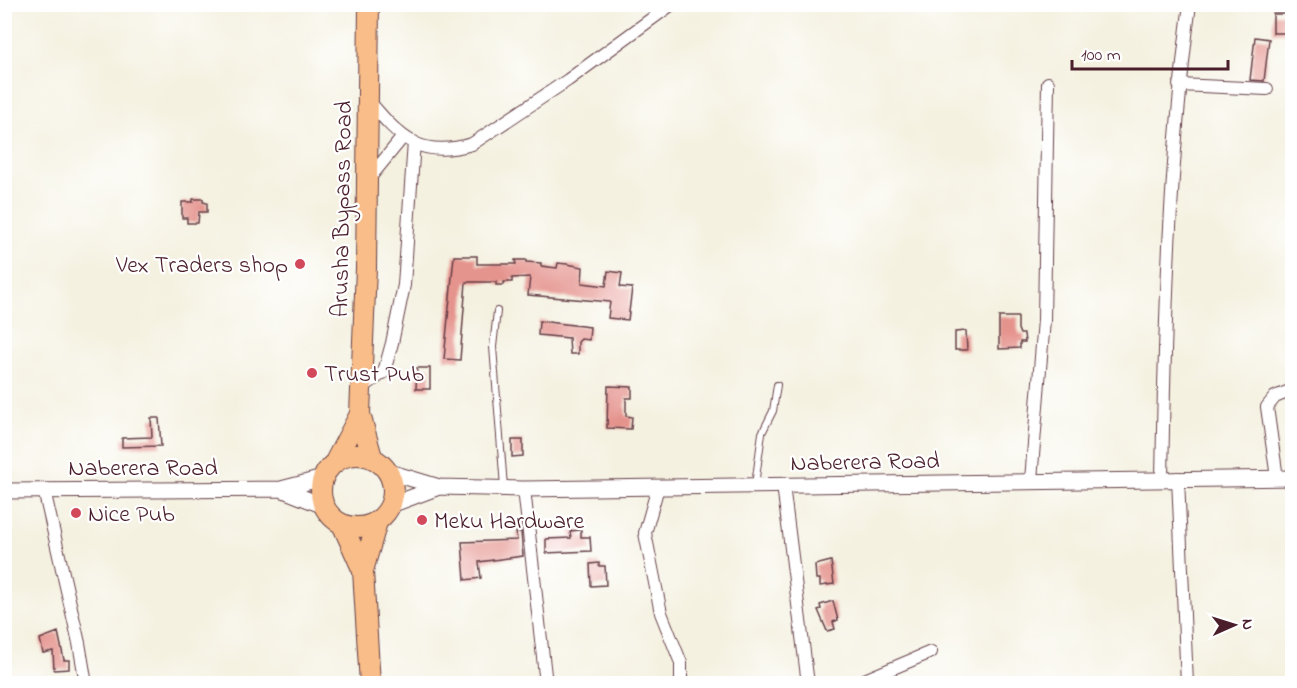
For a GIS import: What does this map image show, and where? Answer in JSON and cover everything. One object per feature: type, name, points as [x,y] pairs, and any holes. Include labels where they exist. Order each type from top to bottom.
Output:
[{"type":"main road","name":"Arusha Bypass Road","points":[[323,478],[336,460],[360,414],[363,387],[369,4]]},
{"type":"main road","name":"Arusha Bypass Road","points":[[360,414],[372,457]]},
{"type":"main road","points":[[336,460],[348,455],[360,454],[372,457],[389,472],[394,494],[391,505],[377,522],[363,571],[370,684]]},
{"type":"main road","points":[[323,478],[321,487],[324,506],[331,516],[342,524],[360,527],[377,522]]},
{"type":"main road","points":[[342,524],[363,571]]},
{"type":"street","points":[[369,101],[408,140],[434,150],[455,149],[472,144],[568,80],[672,4]]},
{"type":"street","points":[[1162,478],[1169,228],[1179,85],[1190,4]]},
{"type":"street","points":[[1031,480],[1044,320],[1048,83]]},
{"type":"street","points":[[1179,85],[1268,88]]},
{"type":"street","points":[[366,183],[408,140]]},
{"type":"street","points":[[363,387],[384,372],[404,285],[408,140]]},
{"type":"street","points":[[1277,478],[1267,407],[1275,397],[1293,390]]},
{"type":"street","name":"Naberera Road","points":[[389,472],[439,487],[504,489],[1162,478],[1293,478]]},
{"type":"street","name":"Naberera Road","points":[[4,491],[281,489],[323,478]]},
{"type":"street","points":[[1178,478],[1187,684]]},
{"type":"street","points":[[783,485],[808,684]]},
{"type":"street","name":"Naberera Road","points":[[391,505],[439,487]]},
{"type":"street","points":[[658,487],[645,533],[661,613],[681,663],[681,684]]},
{"type":"street","name":"Naberera Road","points":[[281,489],[324,506]]},
{"type":"street","points":[[524,489],[546,684]]},
{"type":"street","points":[[44,490],[79,643],[86,684]]},
{"type":"street","points":[[858,683],[931,652]]},
{"type":"lane","points":[[497,311],[493,347],[504,489]]},
{"type":"lane","points":[[755,485],[762,433],[774,411],[777,385]]},
{"type":"building","points":[[1273,14],[1290,14],[1290,33],[1273,33]]},
{"type":"building","points":[[1255,37],[1269,39],[1264,81],[1250,80]]},
{"type":"building","points":[[193,199],[203,199],[203,202],[207,203],[207,212],[199,212],[198,223],[187,223],[187,218],[182,218],[182,202],[193,202]]},
{"type":"building","points":[[454,256],[477,256],[477,264],[516,264],[515,260],[526,260],[526,262],[541,263],[541,266],[557,268],[558,263],[583,267],[582,283],[606,286],[608,271],[622,273],[620,287],[632,288],[628,320],[608,318],[610,302],[528,295],[530,277],[512,278],[512,282],[504,282],[504,285],[496,285],[496,282],[466,282],[460,360],[444,359]]},
{"type":"building","points":[[999,317],[1018,317],[1018,329],[1020,334],[1024,334],[1025,342],[1020,342],[1020,348],[999,349]]},
{"type":"building","points":[[539,321],[590,327],[589,340],[581,339],[578,342],[578,354],[570,354],[569,338],[538,335]]},
{"type":"building","points":[[966,331],[967,350],[955,350],[955,332]]},
{"type":"building","points":[[417,368],[430,368],[430,389],[416,389]]},
{"type":"building","points":[[608,386],[632,387],[632,398],[626,398],[626,416],[632,417],[631,429],[607,428]]},
{"type":"building","points":[[151,418],[159,418],[161,446],[122,447],[122,438],[152,437]]},
{"type":"building","points":[[512,440],[523,440],[523,456],[512,457]]},
{"type":"building","points":[[581,530],[581,537],[590,537],[591,551],[546,553],[546,539],[571,538],[570,531]]},
{"type":"building","points":[[516,532],[521,532],[523,556],[479,562],[481,578],[465,580],[462,542],[517,540]]},
{"type":"building","points":[[831,561],[834,584],[820,586],[820,579],[816,579],[815,565]]},
{"type":"building","points":[[599,563],[599,566],[605,566],[606,585],[591,586],[590,564]]},
{"type":"building","points":[[833,601],[838,620],[833,622],[835,629],[827,631],[818,610],[821,609],[820,605]]},
{"type":"building","points":[[58,632],[64,660],[69,660],[69,669],[54,670],[53,651],[43,653],[40,639]]},
{"type":"place","name":"Vex Traders shop","points":[[300,264]]},
{"type":"place","name":"Trust Pub","points":[[312,373]]},
{"type":"place","name":"Nice Pub","points":[[76,513]]},
{"type":"place","name":"Meku Hardware","points":[[422,520]]}]
